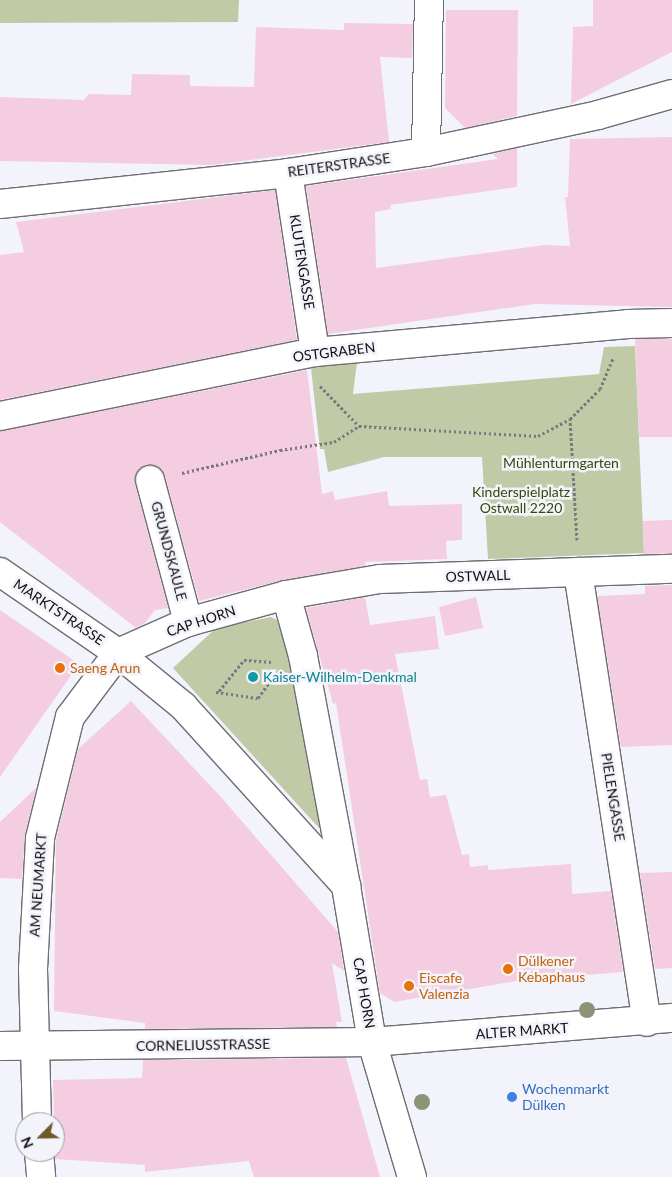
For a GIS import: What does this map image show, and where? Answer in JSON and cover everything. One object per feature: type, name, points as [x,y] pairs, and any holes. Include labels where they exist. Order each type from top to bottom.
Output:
[{"type":"street","points":[[426,152],[429,0]]},
{"type":"street","name":"REITERSTRASSE","points":[[0,204],[288,173],[426,152],[598,115],[672,94]]},
{"type":"street","name":"KLUTENGASSE","points":[[288,173],[315,352]]},
{"type":"street","name":"OSTGRABEN","points":[[0,416],[315,352],[628,324],[672,323]]},
{"type":"street","name":"GRUNDSKAULE","points":[[150,480],[188,622]]},
{"type":"street","name":"OSTWALL","points":[[286,595],[380,579],[672,569]]},
{"type":"street","name":"MARKTSTRASSE","points":[[0,572],[118,653]]},
{"type":"street","name":"PIELENGASSE","points":[[578,572],[659,1020]]},
{"type":"street","name":"CAP HORN","points":[[118,653],[188,622],[286,595],[293,660],[346,886],[372,1042],[412,1177]]},
{"type":"street","points":[[118,653],[183,706],[346,886]]},
{"type":"street","name":"AM NEUMARKT","points":[[37,1112],[33,969],[40,838],[70,717],[118,653]]},
{"type":"street","name":"ALTER MARKT","points":[[372,1042],[659,1020]]},
{"type":"street","name":"CORNELIUSSTRASSE","points":[[0,1046],[372,1042]]},
{"type":"street","points":[[39,1162],[41,1177]]},
{"type":"path","points":[[150,480],[280,450],[334,442],[359,426],[538,436],[570,419],[600,389],[628,324]]},
{"type":"path","points":[[315,352],[319,385],[359,426]]},
{"type":"path","points":[[570,419],[578,572]]},
{"type":"path","points":[[183,706],[219,691],[244,660],[293,660]]},
{"type":"path","points":[[219,691],[258,698],[293,660]]},
{"type":"green space","points":[[0,0],[239,0],[238,22],[0,23]]},
{"type":"green space","name":"Mühlenturmgarten","points":[[635,346],[644,553],[488,559],[482,457],[384,457],[328,472],[324,449],[320,449],[311,368],[357,362],[353,394],[599,374],[604,347]]},
{"type":"green space","points":[[271,617],[277,620],[307,715],[326,825],[319,828],[173,668],[216,628]]},
{"type":"building","points":[[593,0],[672,0],[672,52],[571,104],[573,27],[593,26]]},
{"type":"building","points":[[446,10],[518,10],[517,116],[465,128],[445,108]]},
{"type":"building","points":[[344,23],[413,24],[412,58],[380,57],[389,142],[212,165],[0,161],[0,97],[84,100],[89,94],[131,95],[132,74],[190,75],[190,86],[254,87],[256,27],[344,30]]},
{"type":"building","points":[[672,137],[672,307],[535,304],[328,334],[306,186],[498,159],[492,154],[517,148],[517,187],[390,205],[391,209],[375,212],[376,268],[544,245],[570,246],[565,197],[568,197],[570,139]]},
{"type":"building","points":[[275,190],[297,340],[0,400],[0,255],[24,252],[16,222]]},
{"type":"building","points":[[635,339],[672,339],[672,437],[639,437]]},
{"type":"building","points":[[307,370],[322,494],[333,491],[335,500],[387,491],[389,506],[462,504],[462,540],[446,541],[447,559],[365,562],[366,566],[283,580],[199,601],[165,476],[161,469],[146,465],[139,469],[135,484],[168,608],[155,610],[144,624],[136,628],[0,522],[0,431]]},
{"type":"building","points":[[672,520],[672,553],[644,554],[643,521]]},
{"type":"building","points":[[672,585],[672,745],[621,747],[597,596],[645,594],[645,586]]},
{"type":"building","points":[[365,597],[370,625],[435,616],[439,649],[395,654],[420,780],[427,779],[430,797],[446,795],[462,855],[469,854],[470,867],[488,865],[488,870],[571,864],[572,894],[611,891],[623,972],[551,978],[551,975],[394,1002],[380,993],[336,703],[333,704],[306,608]]},
{"type":"building","points":[[476,597],[483,628],[445,636],[439,607]]},
{"type":"building","points":[[0,610],[79,664],[0,777]]},
{"type":"building","points":[[131,701],[220,796],[338,932],[344,971],[332,963],[342,1022],[336,1022],[337,1027],[145,1029],[145,1023],[54,1011],[56,840],[78,749]]},
{"type":"building","points":[[36,788],[25,834],[22,879],[0,878],[0,822]]},
{"type":"building","points":[[672,872],[672,968],[655,969],[640,873]]},
{"type":"building","points":[[346,1058],[380,1177],[254,1177],[249,1161],[145,1172],[145,1165],[65,1160],[65,1112],[54,1112],[53,1080],[142,1078],[143,1060]]},
{"type":"place","name":"Saeng Arun","points":[[60,668]]},
{"type":"place","name":"Kaiser-Wilhelm-Denkmal","points":[[253,677]]},
{"type":"place","name":"Dülkener Kebaphaus","points":[[508,969]]},
{"type":"place","name":"Eiscafe Valenzia","points":[[409,986]]},
{"type":"place","name":"Wochenmarkt Dülken","points":[[512,1097]]},
{"type":"park label","name":"Kinderspielplatz Ostwall 2220","points":[[521,500]]}]
